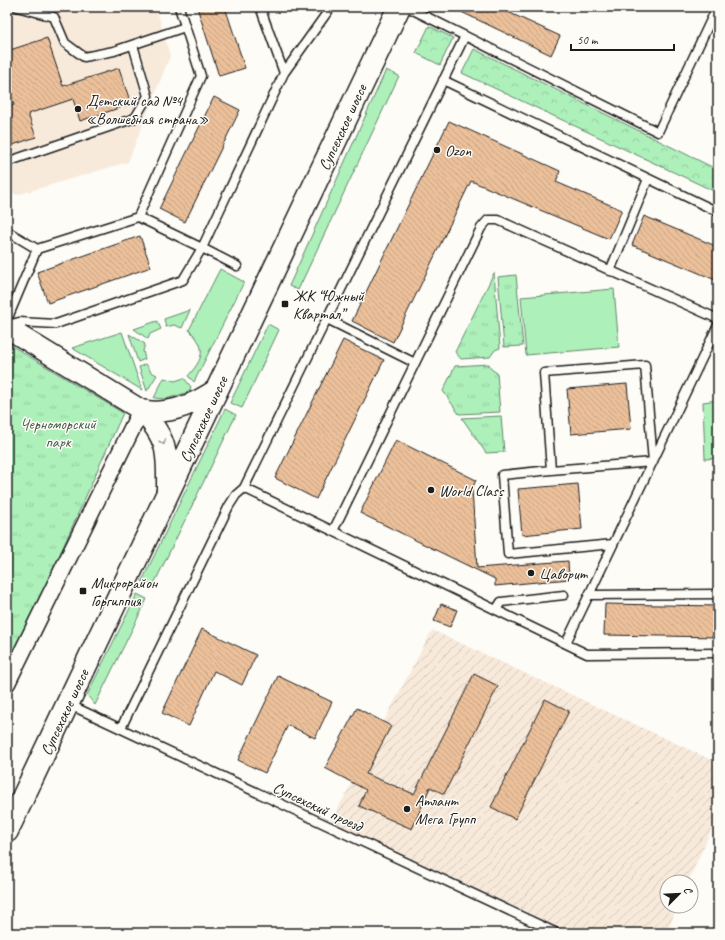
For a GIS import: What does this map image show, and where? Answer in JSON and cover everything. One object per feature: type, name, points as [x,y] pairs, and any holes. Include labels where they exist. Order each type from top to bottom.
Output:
[{"type":"main road","name":"Супсехское шоссе","points":[[7,831],[398,7]]},
{"type":"street","points":[[7,326],[141,410],[157,430],[165,445],[167,460],[167,495]]},
{"type":"street","points":[[141,410],[161,412],[177,409],[199,400],[217,389]]},
{"type":"street","points":[[7,683],[141,410]]},
{"type":"lane","points":[[17,7],[54,17],[65,43],[84,57],[114,51],[185,27]]},
{"type":"lane","points":[[138,217],[201,76],[179,7]]},
{"type":"lane","points":[[260,7],[284,73]]},
{"type":"lane","points":[[7,326],[19,322],[56,324],[183,280],[202,248],[284,73],[331,7]]},
{"type":"lane","points":[[407,7],[658,132],[717,7]]},
{"type":"lane","points":[[121,728],[229,506],[236,495],[244,488],[465,36]]},
{"type":"lane","points":[[7,162],[135,118],[148,96],[133,45]]},
{"type":"lane","points":[[443,80],[718,212]]},
{"type":"lane","points":[[610,271],[648,179]]},
{"type":"lane","points":[[7,231],[36,249],[138,217],[237,266]]},
{"type":"lane","points":[[333,531],[481,228],[488,220],[498,220],[718,319]]},
{"type":"lane","points":[[7,320],[36,249]]},
{"type":"lane","points":[[327,319],[415,363]]},
{"type":"lane","points":[[566,643],[718,325]]},
{"type":"lane","points":[[551,470],[544,373],[645,365],[653,462]]},
{"type":"lane","points":[[613,544],[508,554],[502,475],[653,462]]},
{"type":"lane","points":[[244,488],[587,654],[718,653]]},
{"type":"lane","points":[[589,595],[718,594]]},
{"type":"lane","points":[[496,610],[500,602],[564,595]]},
{"type":"lane","name":"Супсехский проезд","points":[[67,704],[557,933]]},
{"type":"shaded area","name":"Детский сад №4 «Волшебная страна»","points":[[7,7],[156,7],[170,56],[128,162],[17,195],[7,190]]},
{"type":"shaded area","points":[[432,630],[718,763],[718,815],[692,874],[659,874],[659,914],[674,914],[666,933],[571,933],[331,822]]},
{"type":"green space","points":[[429,26],[453,38],[440,65],[416,53]]},
{"type":"green space","points":[[474,49],[718,170],[718,193],[462,73]]},
{"type":"green space","points":[[386,70],[399,76],[298,290],[289,286]]},
{"type":"green space","points":[[220,269],[244,282],[194,382],[188,376],[200,359],[201,348],[195,336],[189,330]]},
{"type":"green space","points":[[494,273],[500,348],[495,350],[490,357],[461,359],[455,352]]},
{"type":"green space","points":[[516,275],[523,346],[504,347],[498,277]]},
{"type":"green space","points":[[614,289],[619,347],[526,355],[521,297]]},
{"type":"green space","points":[[190,310],[182,328],[174,325],[166,327],[164,319]]},
{"type":"green space","points":[[157,321],[161,329],[150,334],[148,339],[134,329]]},
{"type":"green space","points":[[268,324],[279,330],[242,408],[230,403]]},
{"type":"green space","points":[[122,332],[142,390],[72,348]]},
{"type":"green space","points":[[129,334],[145,344],[143,351],[145,359],[138,362]]},
{"type":"green space","name":"Черноморский парк","points":[[7,343],[123,413],[7,673]]},
{"type":"green space","points":[[146,364],[151,372],[157,375],[147,391],[139,367]]},
{"type":"green space","points":[[489,364],[491,369],[497,373],[500,412],[459,414],[443,391],[455,366]]},
{"type":"green space","points":[[164,378],[175,381],[184,378],[191,387],[189,392],[166,399],[154,398]]},
{"type":"green space","points":[[718,400],[718,458],[705,459],[703,402]]},
{"type":"green space","points":[[225,409],[236,415],[153,586],[142,581]]},
{"type":"green space","points":[[501,416],[504,452],[486,453],[462,418]]},
{"type":"green space","points":[[137,594],[147,599],[95,705],[87,695]]},
{"type":"building","points":[[197,7],[225,7],[245,68],[219,76]]},
{"type":"building","points":[[451,7],[497,7],[560,36],[551,55]]},
{"type":"building","points":[[47,38],[63,86],[119,68],[131,104],[80,121],[73,99],[28,114],[36,137],[7,147],[7,108],[14,105],[7,84],[7,51]]},
{"type":"building","points":[[214,97],[240,110],[185,222],[159,209]]},
{"type":"building","points":[[449,121],[560,171],[556,182],[622,210],[609,239],[471,181],[393,342],[352,321]]},
{"type":"building","points":[[644,216],[718,247],[718,281],[632,245]]},
{"type":"building","points":[[140,236],[151,267],[48,303],[37,272]]},
{"type":"building","points":[[343,340],[384,360],[316,499],[275,478]]},
{"type":"building","points":[[627,384],[631,429],[571,434],[567,389]]},
{"type":"building","points":[[396,440],[476,480],[472,489],[477,568],[568,561],[569,579],[495,586],[495,579],[360,513]]},
{"type":"building","points":[[578,484],[582,529],[522,535],[518,489]]},
{"type":"building","points":[[441,604],[457,610],[450,627],[434,621]]},
{"type":"building","points":[[605,604],[718,606],[718,637],[604,635]]},
{"type":"building","points":[[202,629],[256,655],[242,685],[214,671],[189,726],[162,713]]},
{"type":"building","points":[[474,674],[498,686],[444,794],[430,787],[412,829],[359,806],[366,790],[325,768],[357,708],[391,726],[366,774],[414,794]]},
{"type":"building","points":[[278,676],[332,702],[315,738],[288,725],[265,773],[238,760]]},
{"type":"building","points":[[545,699],[569,711],[515,819],[491,807]]},
{"type":"place","name":"Детский сад №4 «Волшебная страна»","points":[[78,109]]},
{"type":"place","name":"Ozon","points":[[437,150]]},
{"type":"place","name":"ЖК “Южный Квартал”","points":[[285,304]]},
{"type":"place","name":"World Class","points":[[431,490]]},
{"type":"place","name":"Цаворит","points":[[531,573]]},
{"type":"place","name":"Микрорайон Горгиппия","points":[[83,591]]},
{"type":"place","name":"Атлант Мега Групп","points":[[407,809]]}]
